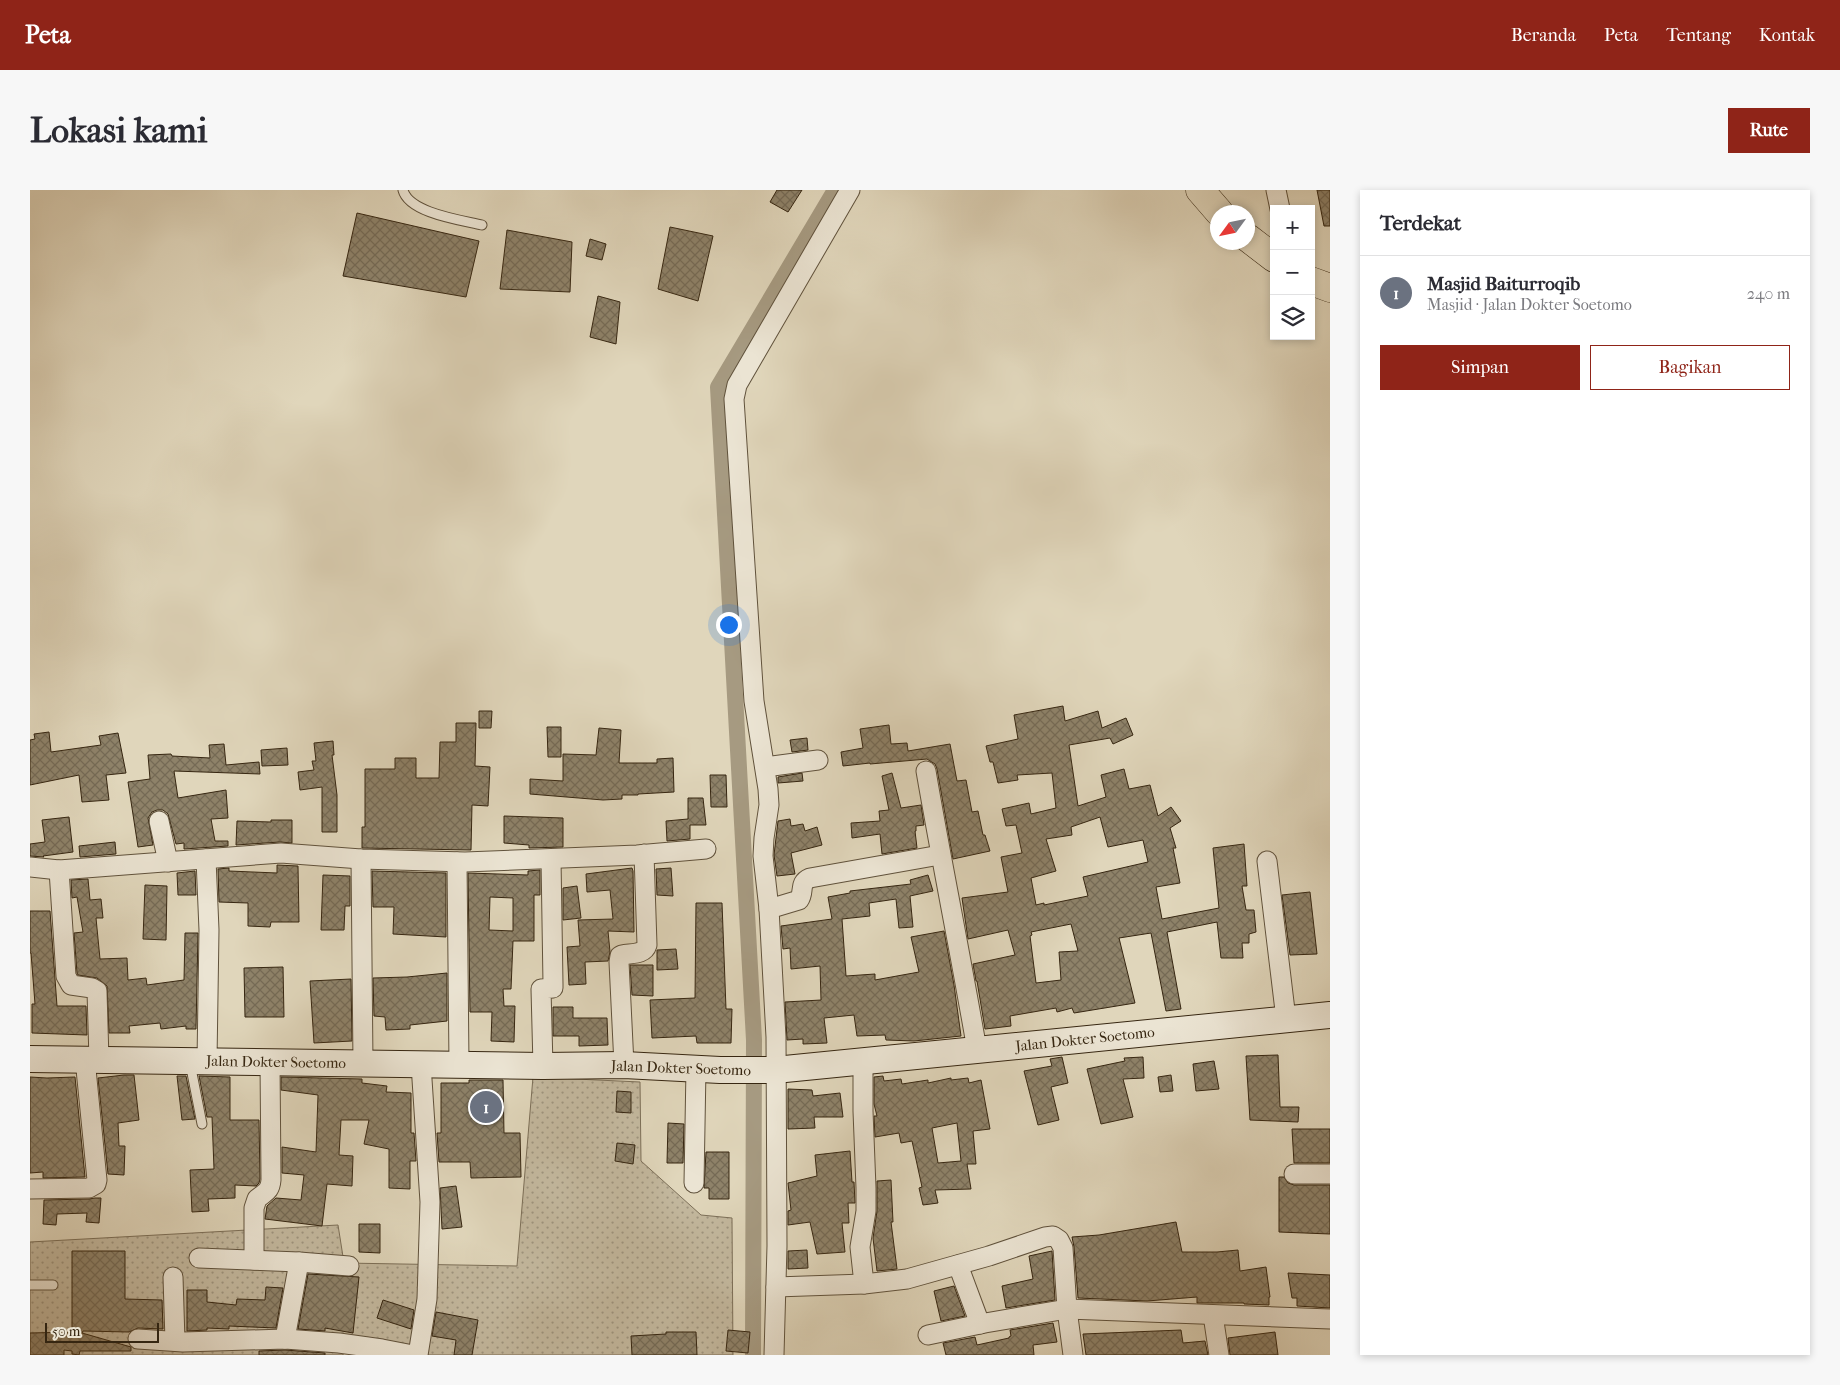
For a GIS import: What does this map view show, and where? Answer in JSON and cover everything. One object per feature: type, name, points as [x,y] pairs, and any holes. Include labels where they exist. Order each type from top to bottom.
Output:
[{"type":"highway","points":[[1200,190],[1213,205]]},
{"type":"highway","points":[[1255,243],[1270,255]]},
{"type":"highway","points":[[1315,282],[1330,288]]},
{"type":"street","points":[[774,1355],[776,1287],[767,1070],[774,998],[764,856],[764,838],[769,805],[754,701],[735,394],[737,385],[850,190]]},
{"type":"street","points":[[1276,190],[1279,205]]},
{"type":"street","points":[[765,767],[818,760]]},
{"type":"street","points":[[926,771],[940,855],[964,970],[977,1050]]},
{"type":"street","points":[[159,821],[168,862]]},
{"type":"street","points":[[30,867],[59,870],[281,853],[361,859],[457,862],[550,859],[706,849]]},
{"type":"street","points":[[624,1065],[619,962],[620,956],[641,952],[646,949],[647,945],[644,854]]},
{"type":"street","points":[[769,909],[799,900],[802,897],[802,884],[810,878],[940,855]]},
{"type":"street","points":[[198,1061],[209,930],[206,858]]},
{"type":"street","points":[[361,859],[363,1063]]},
{"type":"street","points":[[543,1066],[541,989],[553,988],[550,859]]},
{"type":"street","points":[[457,862],[459,1064]]},
{"type":"street","points":[[1267,862],[1286,1019]]},
{"type":"street","points":[[30,1189],[89,1188],[96,1184],[97,1180],[92,1059],[97,991],[92,988],[71,985],[66,976],[59,870]]},
{"type":"street","name":"Jalan Dokter Soetomo","points":[[30,1059],[543,1066],[624,1065],[767,1070],[1330,1015]]},
{"type":"street","points":[[863,1061],[866,1211],[860,1247],[864,1284]]},
{"type":"street","points":[[254,1260],[254,1208],[257,1199],[270,1188],[271,1180],[270,1062]]},
{"type":"street","points":[[418,1355],[427,1299],[430,1202],[421,1064]]},
{"type":"street","points":[[694,1183],[708,1069]]},
{"type":"street","points":[[1294,1174],[1330,1174]]},
{"type":"street","points":[[776,1287],[864,1284],[907,1279],[1053,1236],[1059,1240],[1062,1248],[1073,1355]]},
{"type":"street","points":[[198,1258],[349,1266]]},
{"type":"street","points":[[285,1339],[299,1262]]},
{"type":"street","points":[[958,1265],[980,1324]]},
{"type":"street","points":[[173,1277],[175,1342]]},
{"type":"street","points":[[928,1335],[1067,1309],[1330,1319]]},
{"type":"street","points":[[1213,1315],[1219,1355]]},
{"type":"street","points":[[138,1339],[175,1342],[285,1339],[339,1343],[412,1355]]},
{"type":"lane","points":[[403,190],[405,196],[412,204],[430,211],[482,225]]},
{"type":"lane","points":[[198,1061],[202,1124]]},
{"type":"lane","points":[[30,1285],[53,1285]]},
{"type":"shaded area","points":[[533,1077],[640,1082],[641,1161],[701,1215],[732,1218],[733,1355],[397,1355],[345,1343],[343,1355],[30,1355],[30,1242],[338,1225],[344,1263],[517,1266]]},
{"type":"building","points":[[777,190],[802,190],[788,212],[770,202]]},
{"type":"building","points":[[1317,190],[1330,190],[1330,226],[1324,226]]},
{"type":"building","points":[[357,213],[479,241],[466,297],[343,276]]},
{"type":"building","points":[[670,227],[713,236],[698,301],[658,289]]},
{"type":"building","points":[[507,230],[572,242],[570,292],[500,289]]},
{"type":"building","points":[[590,239],[606,244],[602,260],[586,256]]},
{"type":"building","points":[[598,296],[620,302],[616,344],[590,337]]},
{"type":"building","points":[[1063,706],[1065,721],[1098,711],[1102,728],[1126,718],[1133,735],[1113,744],[1110,738],[1069,745],[1078,806],[1106,797],[1101,775],[1124,769],[1129,789],[1150,785],[1158,816],[1171,807],[1181,821],[1170,828],[1176,848],[1173,848],[1180,883],[1156,887],[1162,919],[1219,908],[1213,848],[1244,844],[1247,886],[1242,886],[1246,910],[1254,910],[1256,932],[1249,934],[1249,943],[1242,943],[1243,958],[1221,958],[1217,922],[1167,932],[1181,1009],[1166,1011],[1151,933],[1119,938],[1135,1003],[1074,1013],[1072,1008],[1057,1012],[1056,1008],[1010,1016],[1011,1026],[985,1029],[973,964],[1015,955],[1008,930],[968,939],[962,898],[1008,892],[1001,857],[1022,853],[1016,825],[1006,826],[1002,809],[1029,803],[1031,814],[1056,808],[1052,773],[1017,775],[1018,780],[998,783],[993,762],[990,762],[986,746],[1018,739],[1014,715]],"holes":[[[1100,817],[1108,847],[1143,840],[1148,862],[1083,877],[1088,896],[1036,905],[1031,878],[1056,871],[1046,839],[1072,835],[1071,827]],[[1071,924],[1078,951],[1059,952],[1061,980],[1036,983],[1031,932]]]},
{"type":"building","points":[[479,711],[492,711],[491,728],[479,728]]},
{"type":"building","points":[[456,723],[476,723],[475,766],[490,767],[488,806],[472,805],[471,850],[362,848],[362,827],[365,827],[365,769],[395,769],[395,758],[416,758],[416,778],[439,778],[440,742],[456,742]]},
{"type":"building","points":[[889,725],[891,744],[907,743],[908,751],[950,744],[957,781],[966,780],[972,812],[978,811],[983,835],[985,835],[990,851],[953,859],[937,769],[935,764],[927,759],[843,766],[841,752],[863,748],[860,729]]},
{"type":"building","points":[[547,727],[561,727],[561,757],[548,757]]},
{"type":"building","points":[[599,728],[621,730],[619,763],[657,763],[657,759],[673,758],[674,792],[622,795],[622,799],[603,800],[530,794],[530,779],[563,781],[563,754],[596,755]]},
{"type":"building","points":[[49,732],[51,752],[101,745],[99,736],[118,733],[126,773],[106,775],[109,800],[82,802],[79,775],[30,785],[30,740],[35,739],[34,734]]},
{"type":"building","points":[[807,738],[808,750],[792,752],[790,740]]},
{"type":"building","points":[[333,741],[334,755],[332,755],[337,795],[337,832],[322,832],[322,787],[300,790],[298,772],[314,770],[312,761],[316,761],[314,743]]},
{"type":"building","points":[[224,744],[226,765],[259,762],[260,774],[174,771],[178,798],[226,790],[228,818],[211,819],[215,841],[228,841],[228,846],[184,849],[184,843],[176,844],[168,814],[163,810],[157,810],[152,812],[148,818],[153,845],[138,847],[128,782],[150,779],[148,755],[171,754],[172,756],[210,758],[209,745]]},
{"type":"building","points":[[287,748],[288,765],[262,766],[261,750]]},
{"type":"building","points":[[802,773],[803,781],[778,783],[778,777]]},
{"type":"building","points":[[892,773],[901,808],[921,805],[924,825],[916,826],[917,848],[882,854],[880,834],[852,838],[851,823],[880,821],[879,811],[889,810],[882,776]]},
{"type":"building","points":[[710,775],[726,775],[727,807],[711,807]]},
{"type":"building","points":[[688,798],[703,798],[706,825],[690,825],[690,839],[667,841],[666,821],[688,819]]},
{"type":"building","points":[[504,816],[563,818],[563,847],[529,848],[529,845],[504,843]]},
{"type":"building","points":[[69,817],[73,852],[44,857],[30,856],[30,844],[45,842],[42,820]]},
{"type":"building","points":[[790,819],[791,826],[803,824],[805,831],[817,827],[822,845],[791,853],[795,874],[777,876],[774,855],[778,821]]},
{"type":"building","points":[[271,820],[292,820],[292,843],[236,845],[237,821],[271,822]]},
{"type":"building","points":[[115,842],[116,854],[80,857],[79,846]]},
{"type":"building","points":[[277,865],[298,866],[299,922],[271,922],[270,927],[248,926],[248,903],[219,902],[218,869],[229,868],[229,871],[277,873]]},
{"type":"building","points":[[632,868],[634,932],[608,931],[610,952],[608,961],[585,962],[586,984],[569,985],[567,947],[580,946],[578,920],[613,919],[610,890],[587,892],[586,874]]},
{"type":"building","points":[[671,868],[673,896],[657,895],[656,869]]},
{"type":"building","points":[[540,870],[540,895],[534,895],[534,941],[513,941],[511,989],[503,989],[504,1006],[515,1006],[514,1042],[491,1041],[492,1012],[470,1012],[468,873],[528,875],[528,871]],"holes":[[[490,897],[513,898],[513,931],[489,930]]]},
{"type":"building","points":[[195,871],[196,895],[178,895],[177,873]]},
{"type":"building","points":[[372,871],[446,873],[446,937],[393,934],[394,907],[373,907]]},
{"type":"building","points":[[323,875],[350,876],[350,906],[345,906],[344,930],[321,930]]},
{"type":"building","points":[[928,875],[933,891],[910,896],[913,927],[899,928],[896,899],[869,903],[870,916],[842,919],[846,976],[875,974],[875,980],[919,972],[911,937],[944,931],[961,1036],[914,1041],[886,1040],[885,1035],[857,1036],[854,1015],[824,1018],[827,1043],[803,1044],[803,1039],[787,1040],[785,1002],[821,1000],[820,966],[791,969],[790,948],[783,949],[781,926],[832,919],[828,897],[850,893],[850,891],[911,884],[910,880]]},
{"type":"building","points":[[88,879],[90,900],[101,899],[103,918],[96,918],[100,959],[127,958],[128,980],[146,978],[147,985],[184,980],[185,933],[198,933],[196,1029],[186,1029],[186,1026],[161,1029],[160,1023],[129,1026],[130,1033],[109,1033],[107,986],[97,978],[78,975],[77,973],[74,933],[83,932],[77,897],[72,898],[71,880]]},
{"type":"building","points":[[145,885],[167,886],[166,940],[143,939]]},
{"type":"building","points":[[577,886],[581,918],[563,920],[563,888]]},
{"type":"building","points":[[1310,892],[1317,954],[1290,955],[1282,895]]},
{"type":"building","points":[[696,903],[722,903],[726,1009],[732,1009],[731,1043],[697,1043],[696,1036],[652,1038],[650,1000],[695,998]]},
{"type":"building","points":[[30,911],[50,911],[57,1006],[86,1006],[87,1035],[32,1033],[32,1004],[35,1004],[30,953]]},
{"type":"building","points":[[676,949],[678,969],[657,970],[657,950]]},
{"type":"building","points":[[630,965],[653,965],[653,996],[632,995]]},
{"type":"building","points":[[283,967],[284,1017],[245,1017],[244,968]]},
{"type":"building","points":[[447,973],[447,1021],[410,1025],[410,1029],[386,1030],[385,1017],[374,1016],[373,978]]},
{"type":"building","points":[[351,979],[352,1041],[314,1043],[310,981]]},
{"type":"building","points":[[553,1007],[573,1007],[573,1018],[607,1018],[608,1045],[579,1046],[579,1036],[553,1036]]},
{"type":"building","points":[[1278,1055],[1280,1107],[1299,1107],[1298,1122],[1250,1120],[1246,1056]]},
{"type":"building","points":[[1062,1057],[1068,1083],[1051,1087],[1059,1120],[1038,1125],[1024,1071],[1052,1066],[1050,1059]]},
{"type":"building","points":[[1143,1057],[1144,1078],[1123,1079],[1133,1117],[1101,1124],[1087,1069],[1125,1061],[1124,1058]]},
{"type":"building","points":[[1214,1061],[1219,1089],[1196,1091],[1193,1064]]},
{"type":"building","points":[[134,1075],[139,1120],[118,1123],[119,1146],[125,1146],[124,1175],[108,1174],[98,1078]]},
{"type":"building","points":[[1171,1075],[1173,1091],[1160,1092],[1158,1077]]},
{"type":"building","points":[[177,1076],[186,1076],[195,1119],[182,1120]]},
{"type":"building","points":[[199,1076],[230,1077],[230,1120],[259,1120],[260,1179],[256,1186],[235,1185],[235,1198],[208,1199],[209,1211],[192,1212],[190,1170],[214,1169],[212,1117],[207,1117]]},
{"type":"building","points":[[883,1076],[884,1081],[901,1079],[902,1084],[928,1080],[928,1083],[951,1078],[951,1080],[968,1078],[969,1083],[981,1080],[990,1129],[973,1131],[976,1164],[967,1164],[971,1189],[935,1190],[938,1203],[923,1205],[919,1188],[922,1187],[912,1141],[901,1143],[899,1133],[875,1137],[874,1116],[877,1116],[874,1104],[874,1077]],"holes":[[[957,1123],[961,1161],[938,1163],[932,1128]]]},
{"type":"building","points":[[30,1077],[75,1077],[85,1177],[43,1178],[43,1172],[30,1173]]},
{"type":"building","points":[[281,1077],[362,1079],[362,1083],[387,1086],[386,1092],[411,1093],[411,1133],[414,1133],[416,1161],[410,1161],[410,1189],[389,1188],[389,1149],[364,1144],[369,1120],[341,1120],[339,1155],[353,1156],[352,1186],[327,1184],[322,1226],[265,1219],[267,1206],[276,1198],[301,1200],[304,1175],[282,1173],[282,1147],[316,1152],[318,1095],[281,1090]]},
{"type":"building","points":[[469,1080],[503,1080],[504,1133],[520,1133],[521,1177],[471,1178],[470,1162],[439,1162],[437,1133],[441,1133],[441,1083],[469,1083]]},
{"type":"building","points":[[788,1089],[812,1090],[813,1096],[840,1093],[843,1117],[814,1117],[815,1128],[788,1129]]},
{"type":"building","points":[[617,1091],[631,1092],[631,1113],[616,1112]]},
{"type":"building","points":[[668,1123],[684,1124],[683,1163],[667,1163]]},
{"type":"building","points":[[1292,1129],[1330,1129],[1330,1163],[1294,1163]]},
{"type":"building","points":[[617,1143],[635,1145],[633,1164],[615,1161]]},
{"type":"building","points":[[850,1151],[855,1203],[848,1203],[849,1223],[842,1223],[845,1252],[817,1254],[810,1222],[788,1225],[788,1211],[791,1210],[788,1183],[817,1176],[815,1155]]},
{"type":"building","points":[[706,1152],[729,1152],[729,1199],[709,1199],[709,1188],[704,1188]]},
{"type":"building","points":[[1279,1177],[1284,1177],[1288,1183],[1294,1185],[1330,1185],[1330,1234],[1279,1232]]},
{"type":"building","points":[[891,1180],[893,1222],[891,1222],[897,1269],[877,1271],[873,1238],[877,1211],[877,1181]]},
{"type":"building","points":[[456,1186],[462,1227],[442,1229],[440,1188]]},
{"type":"building","points":[[101,1198],[99,1223],[86,1222],[87,1213],[57,1214],[56,1225],[43,1224],[44,1200]]},
{"type":"building","points":[[1176,1222],[1182,1252],[1238,1250],[1240,1271],[1266,1267],[1270,1297],[1269,1305],[1197,1303],[1197,1297],[1147,1301],[1078,1298],[1072,1237],[1099,1235]]},
{"type":"building","points":[[359,1224],[380,1224],[380,1253],[359,1252]]},
{"type":"building","points":[[807,1250],[808,1268],[788,1269],[788,1251]]},
{"type":"building","points":[[72,1251],[125,1251],[125,1299],[162,1300],[163,1329],[138,1328],[129,1332],[83,1331],[82,1333],[131,1347],[131,1351],[80,1351],[79,1355],[72,1354],[72,1351],[64,1350],[64,1355],[30,1355],[30,1333],[72,1332]]},
{"type":"building","points":[[1052,1251],[1055,1300],[1006,1308],[1002,1286],[1033,1279],[1029,1256]]},
{"type":"building","points":[[1288,1273],[1330,1275],[1330,1308],[1297,1306],[1297,1298],[1292,1298]]},
{"type":"building","points":[[308,1274],[359,1277],[353,1333],[325,1328],[325,1331],[298,1329]]},
{"type":"building","points":[[954,1286],[965,1316],[941,1321],[934,1291]]},
{"type":"building","points":[[266,1287],[283,1288],[276,1328],[229,1326],[229,1329],[207,1328],[207,1330],[187,1331],[187,1290],[207,1290],[207,1302],[236,1305],[237,1299],[265,1300]]},
{"type":"building","points":[[383,1300],[414,1310],[411,1329],[377,1318]]},
{"type":"building","points":[[436,1312],[478,1320],[472,1355],[454,1355],[456,1340],[432,1336]]},
{"type":"building","points":[[1053,1323],[1057,1342],[1033,1345],[1034,1355],[946,1355],[943,1343],[975,1337],[977,1345],[1009,1338],[1011,1336],[1010,1330]]},
{"type":"building","points":[[728,1330],[750,1332],[748,1353],[726,1351]]},
{"type":"building","points":[[1181,1330],[1183,1343],[1205,1341],[1208,1355],[1086,1355],[1083,1334]]},
{"type":"building","points":[[666,1332],[696,1332],[697,1355],[632,1355],[631,1336],[666,1334]]},
{"type":"building","points":[[1275,1332],[1278,1355],[1230,1355],[1228,1338]]},
{"type":"building","points":[[285,1350],[325,1353],[325,1355],[259,1355],[259,1351]]},
{"type":"waterway","points":[[753,1355],[754,1040],[718,387],[835,190]]},
{"type":"place","name":"Masjid Baiturroqib","points":[[486,1107]]}]
